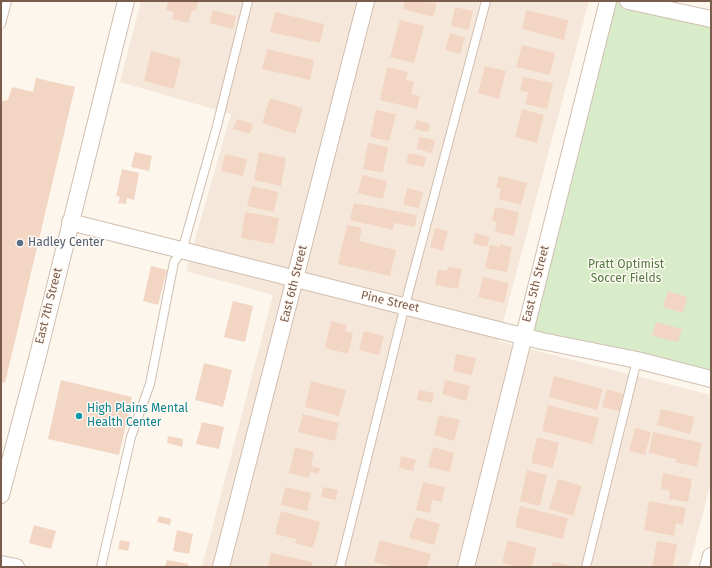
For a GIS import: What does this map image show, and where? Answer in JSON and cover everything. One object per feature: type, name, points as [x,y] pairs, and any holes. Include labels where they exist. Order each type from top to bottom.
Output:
[{"type":"street","name":"East 7th Street","points":[[1,495],[37,359],[126,1]]},
{"type":"street","name":"East 6th Street","points":[[221,567],[366,1]]},
{"type":"street","name":"East 5th Street","points":[[466,567],[608,1]]},
{"type":"street","points":[[628,1],[711,19]]},
{"type":"street","name":"Pine Street","points":[[70,222],[295,280],[405,305],[524,336],[637,360],[711,379]]},
{"type":"street","points":[[708,567],[711,556]]},
{"type":"street","points":[[1,564],[16,567]]},
{"type":"lane","points":[[1,24],[7,1]]},
{"type":"lane","points":[[101,567],[131,437],[150,384],[174,262],[182,251],[217,126],[248,1]]},
{"type":"lane","points":[[340,567],[405,305],[486,1]]},
{"type":"lane","points":[[586,567],[637,360]]},
{"type":"shaded area","points":[[141,1],[589,1],[498,341],[711,395],[711,482],[689,567],[202,567],[273,295],[186,271],[231,114],[120,82]]},
{"type":"green space","name":"Pratt Optimist Soccer Fields","points":[[608,1],[628,1],[711,19],[711,372],[524,336]]},
{"type":"building","points":[[168,1],[198,1],[196,11],[192,10],[188,23],[172,19],[174,12],[166,10]]},
{"type":"building","points":[[405,1],[437,3],[433,17],[403,9]]},
{"type":"building","points":[[455,7],[473,11],[469,30],[451,26]]},
{"type":"building","points":[[213,10],[236,16],[233,29],[209,23]]},
{"type":"building","points":[[526,10],[568,20],[564,40],[522,29]]},
{"type":"building","points":[[275,12],[324,24],[320,43],[270,32]]},
{"type":"building","points":[[400,20],[424,26],[414,63],[390,57]]},
{"type":"building","points":[[450,33],[465,38],[460,54],[445,50]]},
{"type":"building","points":[[522,45],[555,53],[550,75],[516,67]]},
{"type":"building","points":[[267,49],[314,60],[310,80],[262,69]]},
{"type":"building","points":[[151,51],[181,59],[174,89],[144,81]]},
{"type":"building","points":[[485,66],[506,71],[499,99],[478,93]]},
{"type":"building","points":[[387,67],[408,72],[406,80],[414,82],[411,94],[420,96],[417,109],[380,100]]},
{"type":"building","points":[[523,77],[553,83],[547,109],[525,104],[528,92],[520,90]]},
{"type":"building","name":"Hadley Center","points":[[36,78],[75,87],[5,383],[1,382],[1,104],[2,101],[8,100],[12,87],[33,92]]},
{"type":"building","points":[[270,98],[303,108],[295,134],[262,123]]},
{"type":"building","points":[[522,109],[544,115],[537,143],[515,137]]},
{"type":"building","points":[[376,110],[396,114],[389,141],[370,137]]},
{"type":"building","points":[[237,119],[253,124],[250,134],[233,129]]},
{"type":"building","points":[[417,120],[430,124],[428,132],[414,129]]},
{"type":"building","points":[[419,137],[435,140],[432,153],[417,149]]},
{"type":"building","points":[[368,143],[388,147],[383,173],[363,169]]},
{"type":"building","points":[[135,152],[152,156],[149,171],[131,167]]},
{"type":"building","points":[[259,152],[286,158],[281,186],[254,180]]},
{"type":"building","points":[[409,153],[426,157],[424,167],[406,163]]},
{"type":"building","points":[[225,154],[247,159],[243,176],[221,171]]},
{"type":"building","points":[[122,169],[139,173],[134,200],[127,198],[126,204],[118,203],[120,197],[116,196]]},
{"type":"building","points":[[362,175],[387,181],[383,199],[358,193]]},
{"type":"building","points":[[499,176],[527,183],[521,205],[499,199],[501,188],[496,187]]},
{"type":"building","points":[[252,186],[278,192],[274,212],[247,206]]},
{"type":"building","points":[[407,188],[423,192],[419,208],[403,205]]},
{"type":"building","points":[[354,203],[417,215],[415,227],[394,223],[393,230],[350,220]]},
{"type":"building","points":[[495,207],[519,212],[514,236],[495,232],[497,222],[492,221]]},
{"type":"building","points":[[245,212],[279,218],[274,244],[241,238]]},
{"type":"building","points":[[347,225],[362,228],[359,241],[396,250],[390,276],[338,264]]},
{"type":"building","points":[[435,228],[448,231],[443,251],[430,247]]},
{"type":"building","points":[[475,233],[490,237],[487,247],[473,244]]},
{"type":"building","points":[[500,244],[512,247],[507,272],[485,268],[490,245],[500,247]]},
{"type":"building","points":[[151,266],[167,270],[158,305],[143,301]]},
{"type":"building","points":[[448,267],[462,269],[458,289],[435,285],[438,270],[447,271]]},
{"type":"building","points":[[483,277],[509,283],[504,303],[478,297]]},
{"type":"building","points":[[668,291],[687,297],[683,313],[663,307]]},
{"type":"building","points":[[233,301],[253,306],[245,342],[224,337]]},
{"type":"building","points":[[331,321],[347,325],[345,331],[353,333],[348,354],[325,348]]},
{"type":"building","points":[[656,322],[682,329],[678,342],[652,336]]},
{"type":"building","points":[[364,331],[384,336],[379,355],[359,350]]},
{"type":"building","points":[[456,354],[476,358],[472,375],[453,371]]},
{"type":"building","points":[[204,363],[232,370],[223,407],[195,400]]},
{"type":"building","points":[[554,376],[603,389],[597,410],[549,397]]},
{"type":"building","name":"High Plains Mental Health Center","points":[[61,380],[132,397],[119,455],[48,439]]},
{"type":"building","points":[[445,380],[470,386],[466,401],[442,394]]},
{"type":"building","points":[[311,381],[346,390],[339,416],[305,407]]},
{"type":"building","points":[[607,389],[623,394],[619,411],[602,407]]},
{"type":"building","points":[[419,390],[434,393],[432,403],[417,400]]},
{"type":"building","points":[[548,405],[599,418],[592,444],[542,431]]},
{"type":"building","points":[[661,409],[695,417],[690,434],[657,425]]},
{"type":"building","points":[[303,414],[339,423],[335,441],[298,432]]},
{"type":"building","points":[[439,415],[460,420],[454,441],[434,435]]},
{"type":"building","points":[[202,422],[224,427],[219,449],[196,444]]},
{"type":"building","points":[[635,428],[651,432],[645,455],[629,451]]},
{"type":"building","points":[[653,432],[702,443],[697,467],[675,462],[676,459],[649,453]]},
{"type":"building","points":[[168,436],[183,439],[182,447],[167,443]]},
{"type":"building","points":[[537,437],[559,443],[553,468],[531,463]]},
{"type":"building","points":[[295,447],[314,452],[311,466],[320,468],[318,474],[310,472],[309,478],[289,473]]},
{"type":"building","points":[[433,447],[454,453],[450,472],[428,467]]},
{"type":"building","points":[[401,456],[416,460],[413,471],[399,468]]},
{"type":"building","points":[[527,470],[547,475],[540,506],[520,501]]},
{"type":"building","points":[[663,473],[692,479],[688,502],[669,499],[670,491],[661,489]]},
{"type":"building","points":[[558,479],[582,486],[573,516],[549,509]]},
{"type":"building","points":[[423,482],[445,487],[442,502],[432,500],[430,513],[416,510]]},
{"type":"building","points":[[285,487],[311,493],[307,511],[281,505]]},
{"type":"building","points":[[323,487],[338,490],[336,500],[321,497]]},
{"type":"building","points":[[649,501],[686,508],[683,525],[676,523],[674,536],[644,530]]},
{"type":"building","points":[[520,506],[568,518],[563,539],[515,527]]},
{"type":"building","points":[[281,511],[320,522],[313,548],[295,543],[296,539],[275,534]]},
{"type":"building","points":[[159,516],[171,519],[170,525],[157,522]]},
{"type":"building","points":[[416,517],[440,524],[434,545],[409,538]]},
{"type":"building","points":[[34,525],[56,531],[51,549],[29,543]]},
{"type":"building","points":[[177,530],[193,534],[189,554],[173,551]]},
{"type":"building","points":[[120,540],[130,542],[128,551],[118,549]]},
{"type":"building","points":[[380,540],[431,554],[427,567],[394,567],[374,562]]},
{"type":"building","points":[[508,540],[536,548],[532,567],[517,567],[502,563]]},
{"type":"building","points":[[657,541],[677,544],[673,567],[652,567]]},
{"type":"building","points":[[271,553],[313,562],[311,567],[268,567]]},
{"type":"building","points":[[167,560],[188,564],[188,567],[165,567]]},
{"type":"building","points":[[553,562],[571,566],[571,567],[551,567]]},
{"type":"place","name":"Hadley Center","points":[[20,243]]},
{"type":"place","name":"High Plains Mental Health Center","points":[[79,416]]}]
